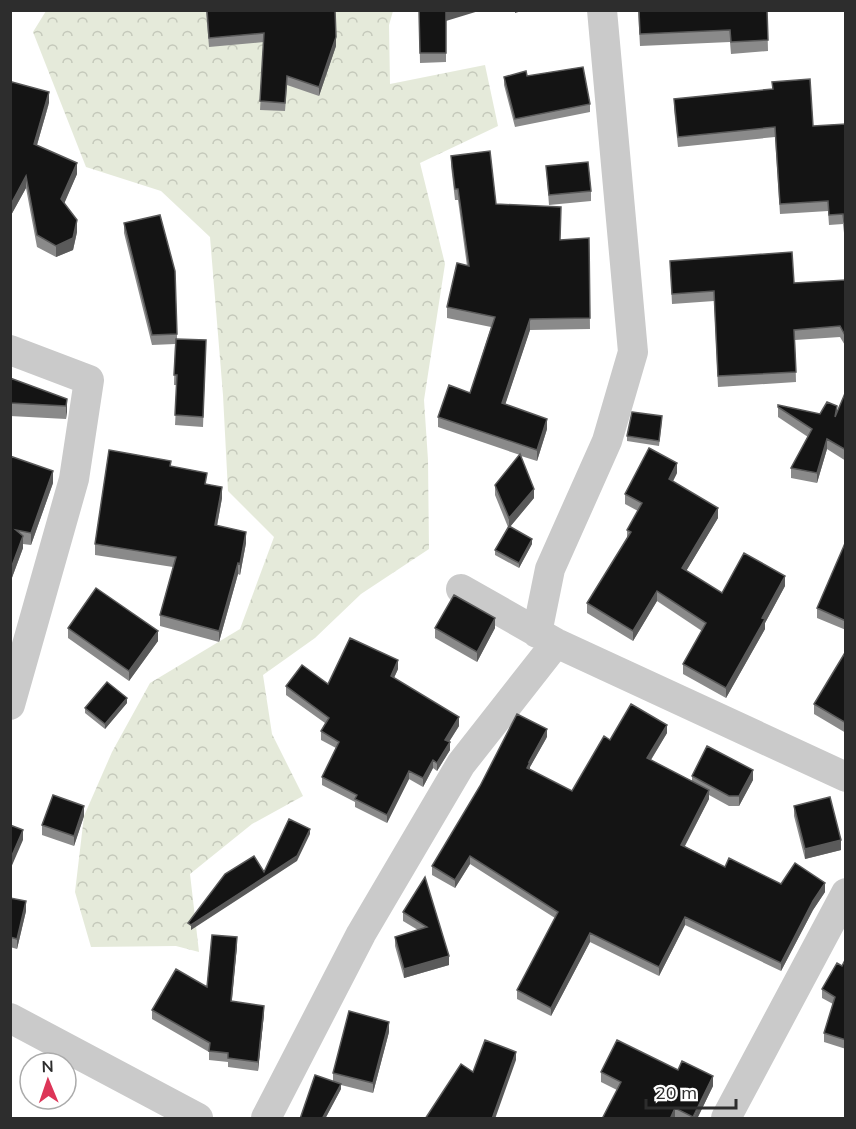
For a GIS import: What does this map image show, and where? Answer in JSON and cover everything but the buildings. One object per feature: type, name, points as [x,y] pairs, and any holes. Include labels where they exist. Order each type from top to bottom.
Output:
[{"type":"street","points":[[266,1119],[361,934],[461,764],[547,638],[550,568],[607,441],[633,352],[602,10]]},
{"type":"street","points":[[10,350],[89,380],[74,479],[10,705]]},
{"type":"street","points":[[461,589],[547,638],[846,777]]},
{"type":"street","points":[[726,1119],[846,893]]},
{"type":"street","points":[[10,1018],[198,1119]]},
{"type":"green space","points":[[46,11],[393,11],[389,25],[390,84],[485,65],[498,126],[420,163],[445,264],[424,400],[428,460],[429,549],[361,594],[315,638],[263,675],[272,734],[303,796],[252,824],[190,874],[199,952],[176,946],[91,947],[75,892],[84,816],[112,752],[150,683],[240,629],[274,537],[228,491],[210,237],[161,191],[86,167],[33,32]]}]
